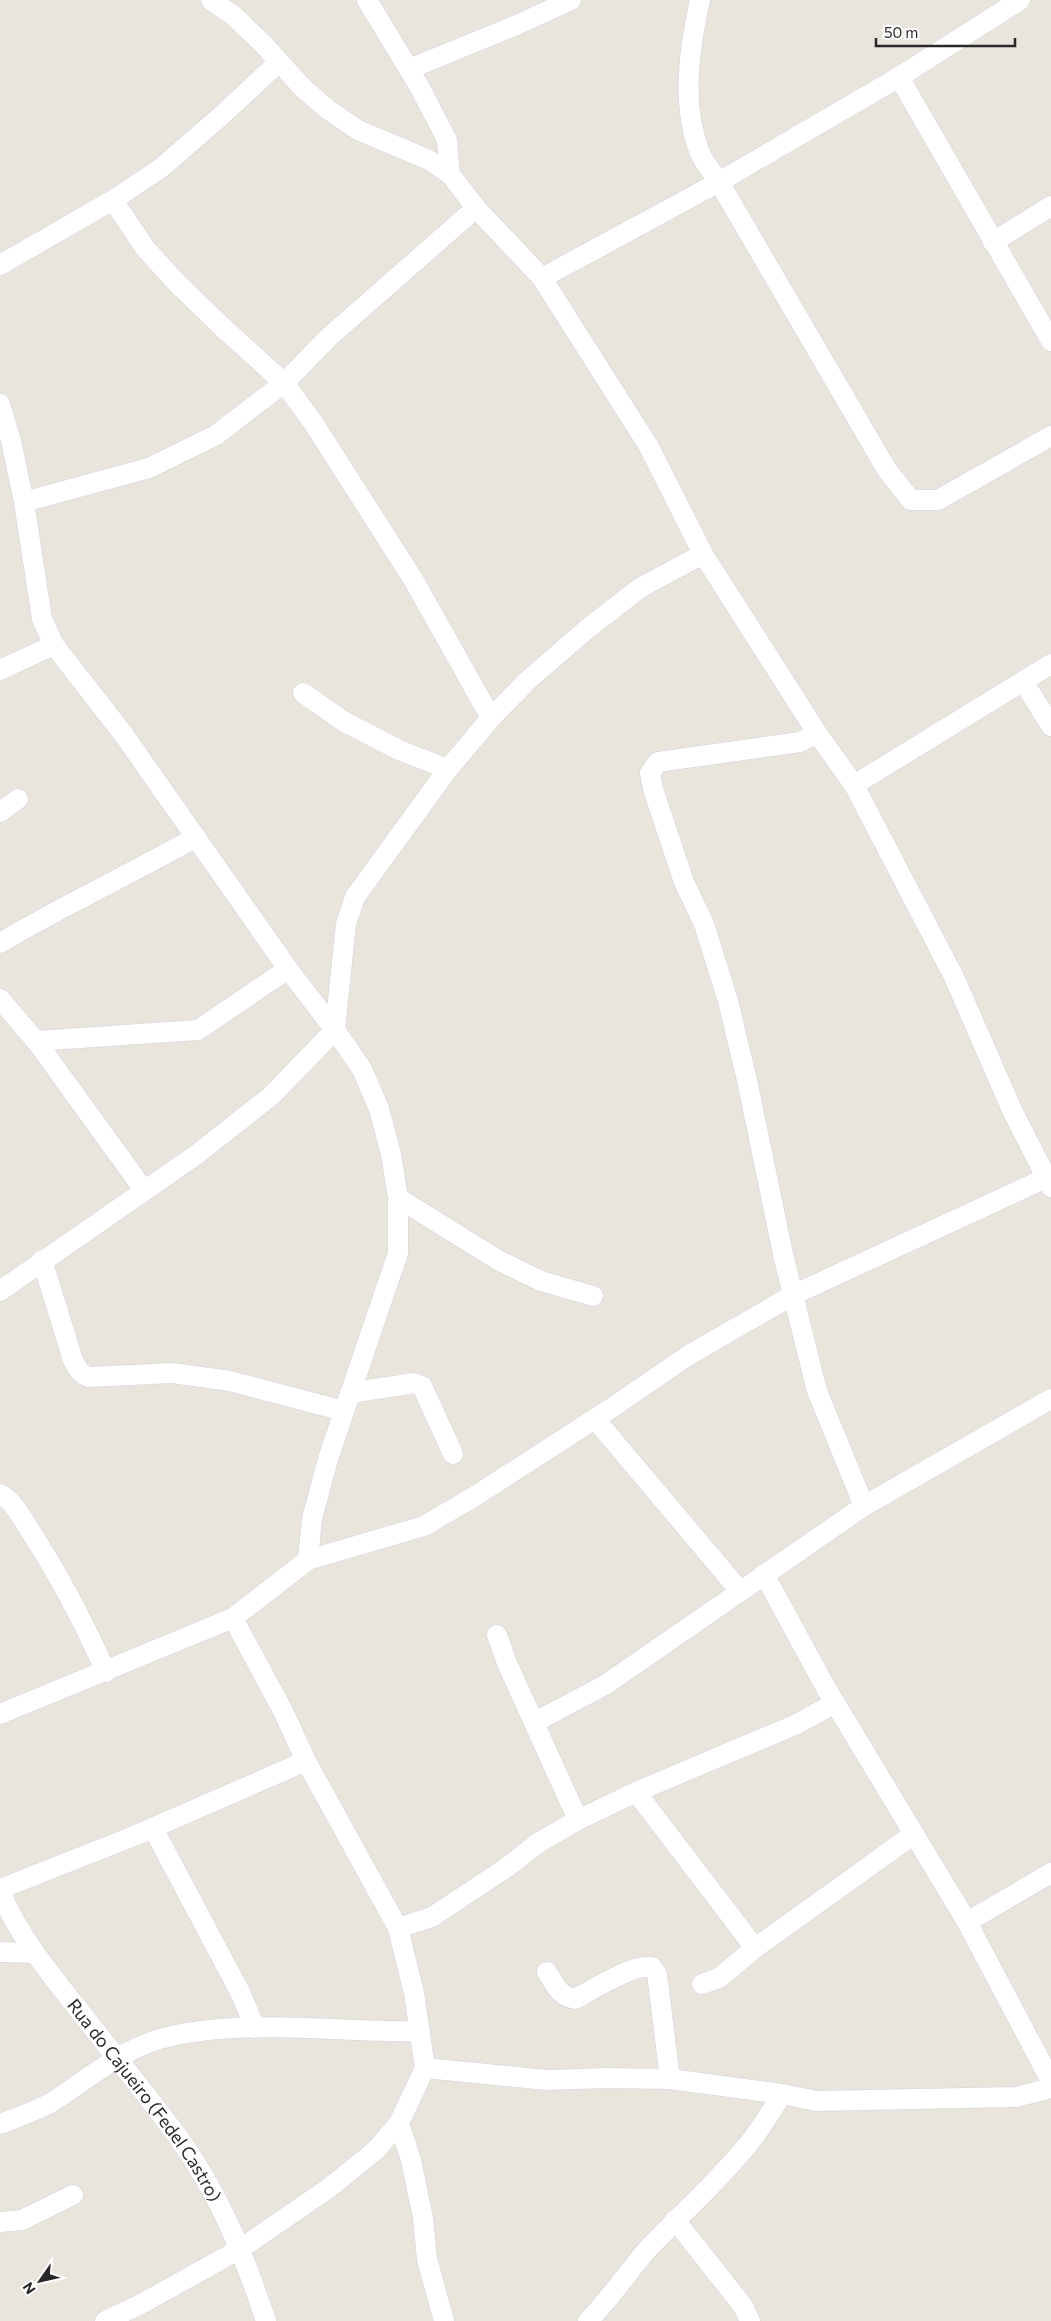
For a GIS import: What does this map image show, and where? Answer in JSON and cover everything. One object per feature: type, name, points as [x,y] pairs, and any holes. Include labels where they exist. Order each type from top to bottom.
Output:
[{"type":"street","points":[[0,1714],[106,1672],[233,1618],[308,1560],[424,1526],[472,1498],[595,1419],[688,1356],[793,1295],[1048,1182],[1012,1110],[954,977],[854,785],[817,733],[703,554],[648,445],[542,278],[476,208],[450,174],[429,160],[358,130],[326,109],[234,16],[211,0]]},
{"type":"street","points":[[367,0],[409,69],[447,140],[450,174]]},
{"type":"street","points":[[409,69],[519,24],[571,0]]},
{"type":"street","points":[[700,0],[694,26],[689,72],[690,117],[700,154],[719,182],[887,470],[911,500],[938,500],[1051,436]]},
{"type":"street","points":[[542,278],[719,182],[899,77],[1020,0]]},
{"type":"street","points":[[0,265],[113,200],[160,168],[222,116],[279,62]]},
{"type":"street","points":[[899,77],[1051,341]]},
{"type":"street","points":[[113,200],[145,248],[174,281],[284,383],[312,421],[413,579],[491,718]]},
{"type":"street","points":[[993,242],[1051,206]]},
{"type":"street","points":[[24,502],[149,468],[216,435],[284,383],[329,338],[476,208]]},
{"type":"street","points":[[0,404],[11,441],[24,502],[42,619],[54,645],[124,735],[288,969],[362,1069],[379,1109],[391,1154],[398,1198],[398,1253],[328,1459],[312,1519],[308,1560]]},
{"type":"street","points":[[0,1291],[196,1154],[271,1096],[334,1030],[346,924],[355,897],[448,769],[491,718],[527,682],[587,629],[640,588],[703,554]]},
{"type":"street","points":[[0,670],[54,645]]},
{"type":"street","points":[[854,785],[1051,664]]},
{"type":"street","points":[[1023,682],[1051,726]]},
{"type":"street","points":[[303,693],[343,721],[399,750],[448,769]]},
{"type":"street","points":[[817,733],[800,742],[658,762],[650,772],[653,789],[684,882],[704,924],[728,1001],[793,1295],[817,1391],[864,1506]]},
{"type":"street","points":[[0,812],[18,800]]},
{"type":"street","points":[[0,943],[105,884],[147,865],[196,837]]},
{"type":"street","points":[[36,1041],[198,1030],[288,969]]},
{"type":"street","points":[[0,999],[36,1041],[144,1190]]},
{"type":"street","points":[[398,1198],[498,1260],[542,1281],[593,1296]]},
{"type":"street","points":[[42,1260],[73,1360],[78,1371],[83,1375],[89,1377],[172,1373],[230,1381],[347,1402],[414,1383],[422,1386],[426,1392],[453,1454]]},
{"type":"street","points":[[534,1722],[605,1685],[864,1506],[1051,1399]]},
{"type":"street","points":[[595,1419],[740,1591]]},
{"type":"street","points":[[0,1494],[16,1509],[45,1554],[79,1613],[106,1672]]},
{"type":"street","points":[[764,1574],[836,1703],[967,1922],[1051,2081]]},
{"type":"street","points":[[104,2321],[142,2304],[240,2249],[329,2188],[376,2150],[399,2123],[425,2068],[414,1993],[398,1928],[306,1761],[283,1711],[233,1618]]},
{"type":"street","points":[[497,1636],[578,1820]]},
{"type":"street","points":[[398,1928],[432,1916],[506,1868],[538,1843],[578,1820],[636,1792],[797,1724],[836,1703]]},
{"type":"street","points":[[0,1890],[153,1828],[306,1761]]},
{"type":"street","points":[[636,1792],[755,1948]]},
{"type":"street","points":[[153,1828],[241,1994],[255,2028]]},
{"type":"street","points":[[702,1984],[719,1978],[755,1948],[914,1834]]},
{"type":"street","points":[[967,1922],[1051,1873]]},
{"type":"street","name":"Rua do Cajueiro (Fedel Castro)","points":[[0,1890],[35,1953],[178,2137],[205,2176],[224,2211],[240,2249],[266,2321]]},
{"type":"street","points":[[0,1952],[35,1953]]},
{"type":"street","points":[[547,1972],[558,1991],[565,1997],[575,1999],[645,1965],[652,1966],[657,1974],[670,2079]]},
{"type":"street","points":[[0,2124],[50,2103],[116,2058],[159,2040],[201,2031],[255,2028],[287,2027],[372,2032],[420,2031]]},
{"type":"street","points":[[425,2068],[500,2077],[547,2080],[606,2078],[670,2079],[782,2094],[816,2101],[1016,2097],[1051,2088]]},
{"type":"street","points":[[588,2321],[610,2298],[638,2261],[675,2220],[715,2182],[751,2141],[782,2094]]},
{"type":"street","points":[[399,2123],[411,2160],[423,2218],[427,2259],[444,2321]]},
{"type":"street","points":[[0,2222],[22,2220],[73,2195]]},
{"type":"street","points":[[675,2220],[743,2306],[750,2321]]}]
